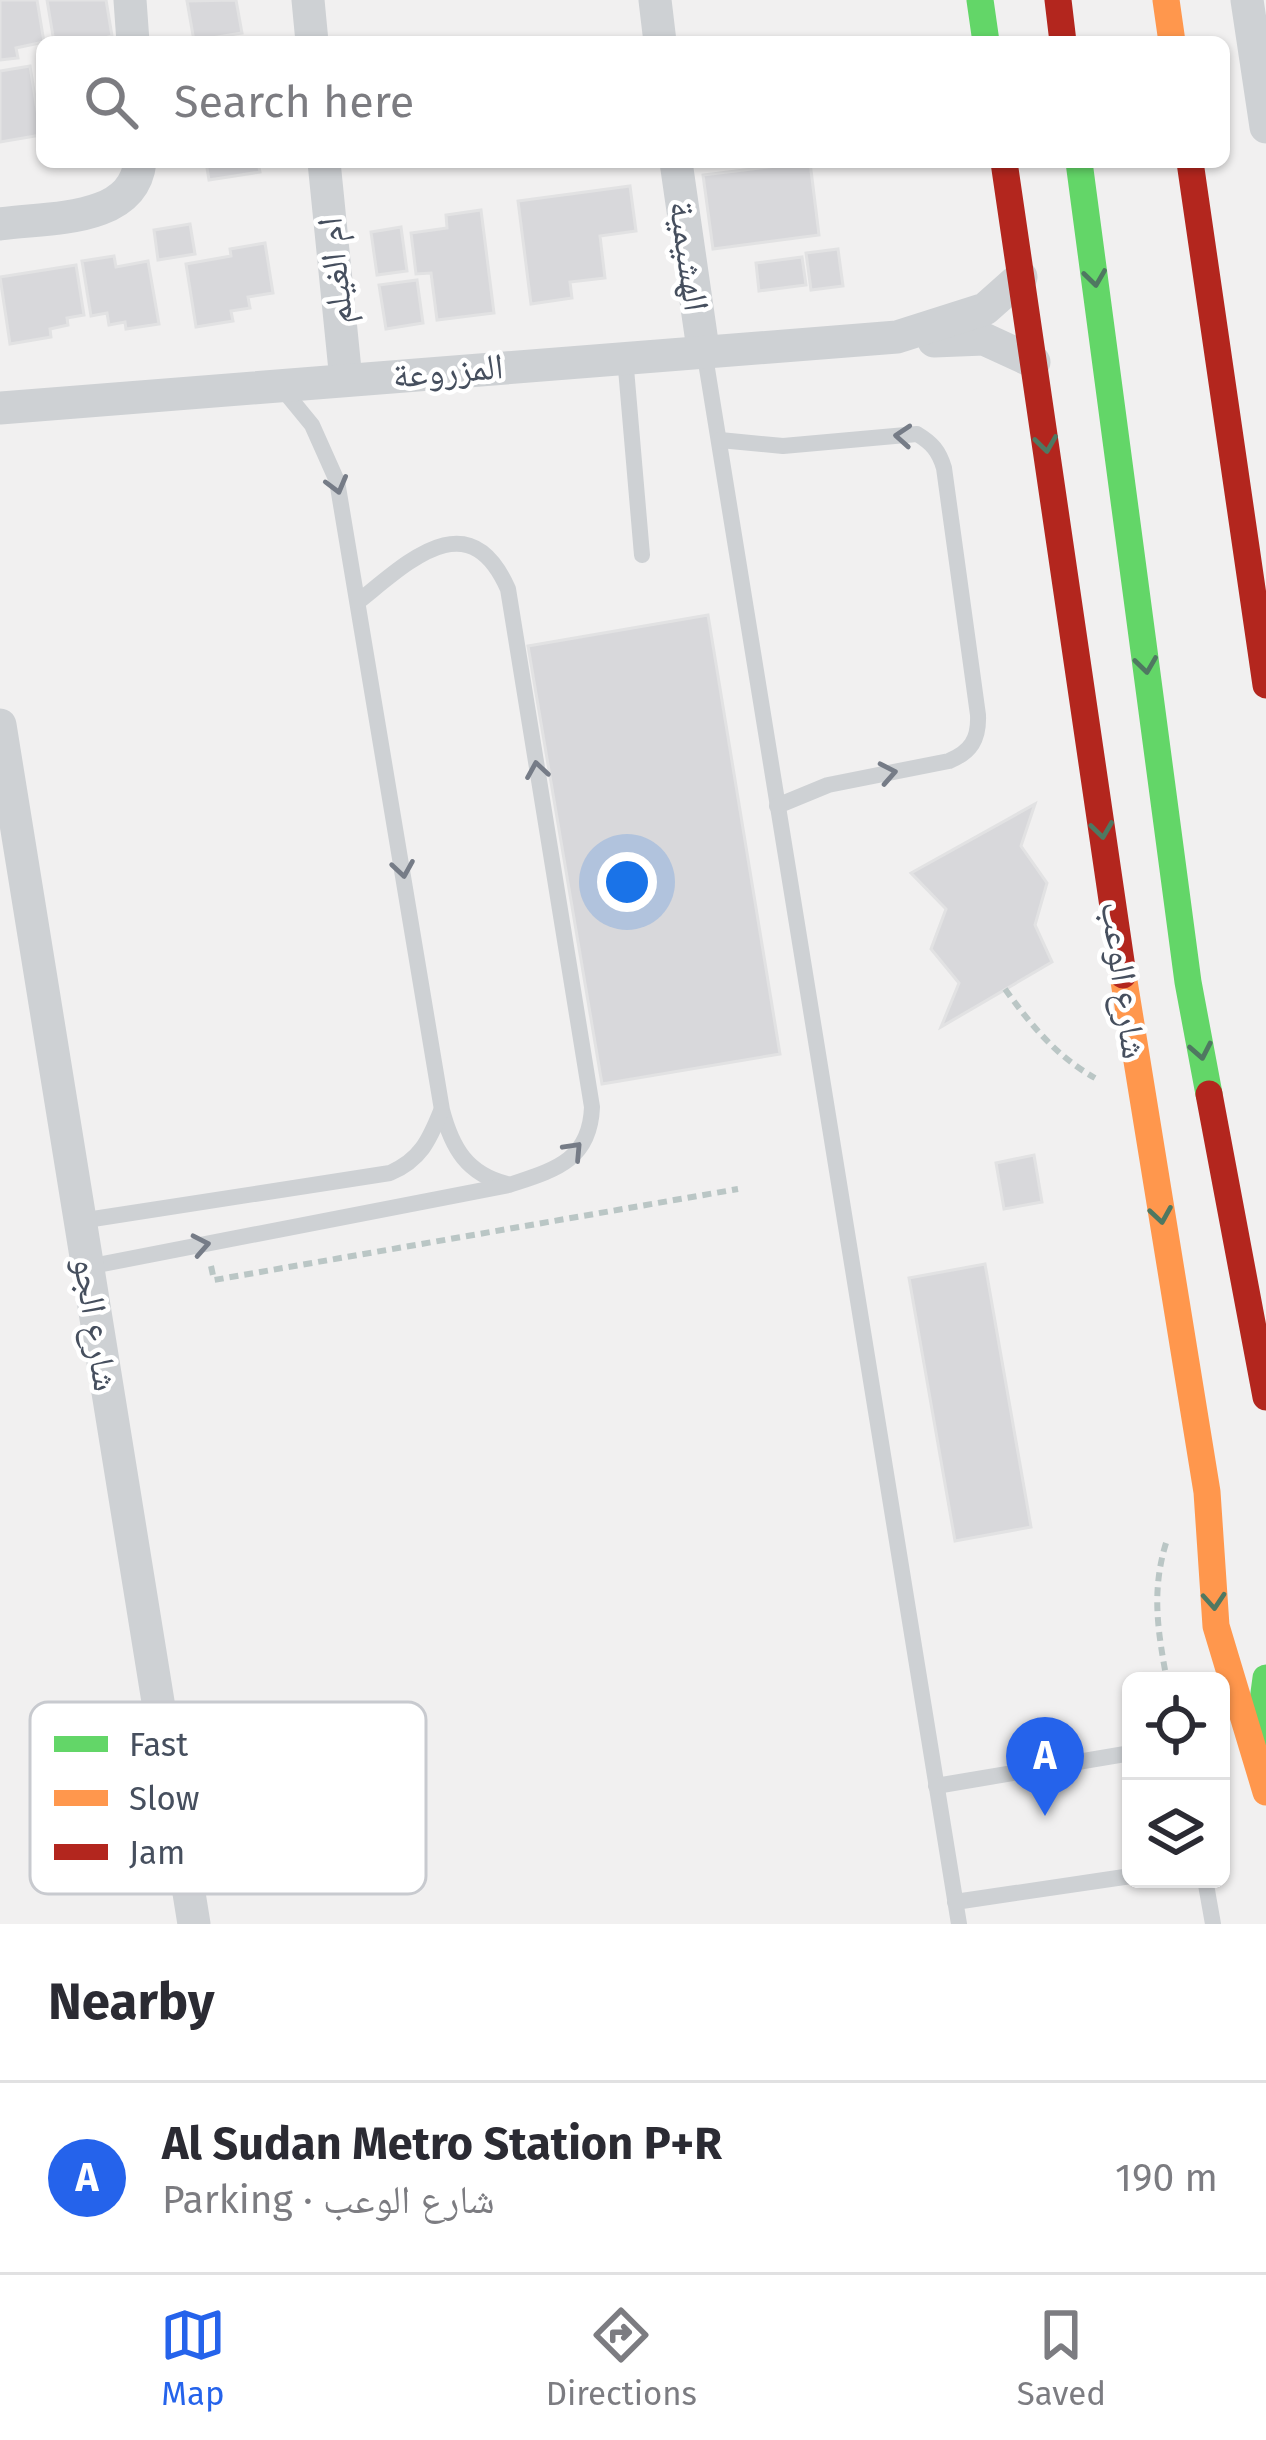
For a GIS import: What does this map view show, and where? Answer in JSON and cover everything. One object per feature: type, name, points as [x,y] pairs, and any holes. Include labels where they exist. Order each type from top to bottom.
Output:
[{"type":"main road","points":[[980,0],[985,36]]},
{"type":"main road","points":[[1058,0],[1062,36]]},
{"type":"main road","points":[[1166,0],[1171,36]]},
{"type":"main road","name":"شارع الوعب","points":[[1005,168],[1142,1104],[1207,1492],[1216,1626],[1263,1778]]},
{"type":"main road","name":"شارع الوعب","points":[[1080,168],[1188,982],[1266,1397]]},
{"type":"main road","points":[[1191,168],[1266,685]]},
{"type":"main road","points":[[1263,1778],[1259,1730],[1266,1678]]},
{"type":"street","points":[[130,0],[133,36]]},
{"type":"street","points":[[308,0],[311,36]]},
{"type":"street","points":[[655,0],[659,36]]},
{"type":"street","points":[[1247,0],[1266,127]]},
{"type":"street","points":[[0,224],[122,202],[138,180],[139,168]]},
{"type":"street","name":"ام الغيلم","points":[[325,168],[346,380]]},
{"type":"street","name":"الهشيمية","points":[[677,168],[704,350]]},
{"type":"street","name":"المزروعة","points":[[0,408],[897,337],[975,314],[1021,277]]},
{"type":"street","name":"المزروعة","points":[[897,337],[918,343],[984,339],[1034,362]]},
{"type":"street","name":"شارع الجو","points":[[0,724],[158,1702]]},
{"type":"street","name":"شارع الجو","points":[[189,1894],[194,1924]]},
{"type":"lane","points":[[704,350],[959,1924]]},
{"type":"lane","points":[[625,356],[642,555]]},
{"type":"lane","points":[[279,386],[312,425],[337,481],[442,1110],[462,1159],[490,1180],[509,1185]]},
{"type":"lane","points":[[720,440],[783,446],[916,434],[940,454],[944,468],[978,715],[974,744],[949,761],[828,785],[777,806]]},
{"type":"lane","points":[[87,1268],[509,1185],[567,1162],[580,1150],[591,1126],[592,1107],[508,589],[498,567],[484,554],[450,544],[426,548],[359,601]]},
{"type":"lane","points":[[80,1221],[390,1173],[416,1160],[442,1110]]},
{"type":"lane","points":[[936,1786],[1122,1755]]},
{"type":"lane","points":[[956,1902],[1122,1877]]},
{"type":"lane","points":[[1207,1888],[1213,1924]]},
{"type":"path","points":[[1005,989],[1031,1026],[1069,1064],[1142,1104]]},
{"type":"path","points":[[208,1244],[214,1280],[738,1189]]},
{"type":"building","points":[[0,0],[37,0],[43,36],[36,36],[36,44],[16,48],[18,58],[0,60]]},
{"type":"building","points":[[47,0],[106,0],[112,36],[53,36]]},
{"type":"building","points":[[236,0],[242,33],[193,36],[187,1]]},
{"type":"building","points":[[30,66],[36,136],[0,142],[0,71]]},
{"type":"building","points":[[207,168],[259,168],[260,172],[209,180]]},
{"type":"building","points":[[811,168],[819,235],[713,249],[703,175]]},
{"type":"building","points":[[630,186],[636,231],[600,236],[605,278],[570,282],[572,298],[531,304],[518,201]]},
{"type":"building","points":[[481,210],[494,313],[437,320],[431,273],[416,274],[411,233],[447,228],[446,215]]},
{"type":"building","points":[[190,224],[195,254],[158,260],[154,230]]},
{"type":"building","points":[[401,227],[407,271],[377,275],[371,232]]},
{"type":"building","points":[[265,243],[273,293],[248,297],[250,308],[231,311],[233,321],[196,327],[186,264],[231,256],[230,249]]},
{"type":"building","points":[[838,249],[843,286],[811,290],[806,253]]},
{"type":"building","points":[[114,256],[116,267],[148,261],[159,324],[126,329],[125,322],[109,325],[107,313],[91,316],[82,261]]},
{"type":"building","points":[[802,257],[806,285],[759,291],[756,263]]},
{"type":"building","points":[[76,265],[84,315],[67,318],[68,325],[50,329],[51,337],[10,344],[0,277]]},
{"type":"building","points":[[417,280],[423,323],[386,329],[379,285]]},
{"type":"building","points":[[708,615],[780,1054],[602,1084],[528,646]]},
{"type":"building","points":[[1035,804],[1021,846],[1047,883],[1035,925],[1052,962],[941,1027],[959,983],[931,949],[946,909],[911,873]]},
{"type":"building","points":[[1034,1155],[1042,1202],[1004,1209],[996,1163]]},
{"type":"building","points":[[985,1264],[1031,1527],[955,1541],[909,1278]]},
{"type":"traffic: fast","points":[[980,0],[985,36]]},
{"type":"traffic: fast","points":[[1080,168],[1188,982],[1209,1094]]},
{"type":"traffic: fast","points":[[1260,1765],[1266,1678]]},
{"type":"traffic: slow","points":[[1166,0],[1171,36]]},
{"type":"traffic: slow","points":[[1123,975],[1207,1492],[1216,1626],[1266,1792]]},
{"type":"traffic: jam","points":[[1058,0],[1062,36]]},
{"type":"traffic: jam","points":[[1005,168],[1123,975]]},
{"type":"traffic: jam","points":[[1191,168],[1266,685]]},
{"type":"traffic: jam","points":[[1209,1094],[1266,1397]]},
{"type":"place","name":"Al Sudan Metro Station P+R","points":[[1045,1816]]}]
